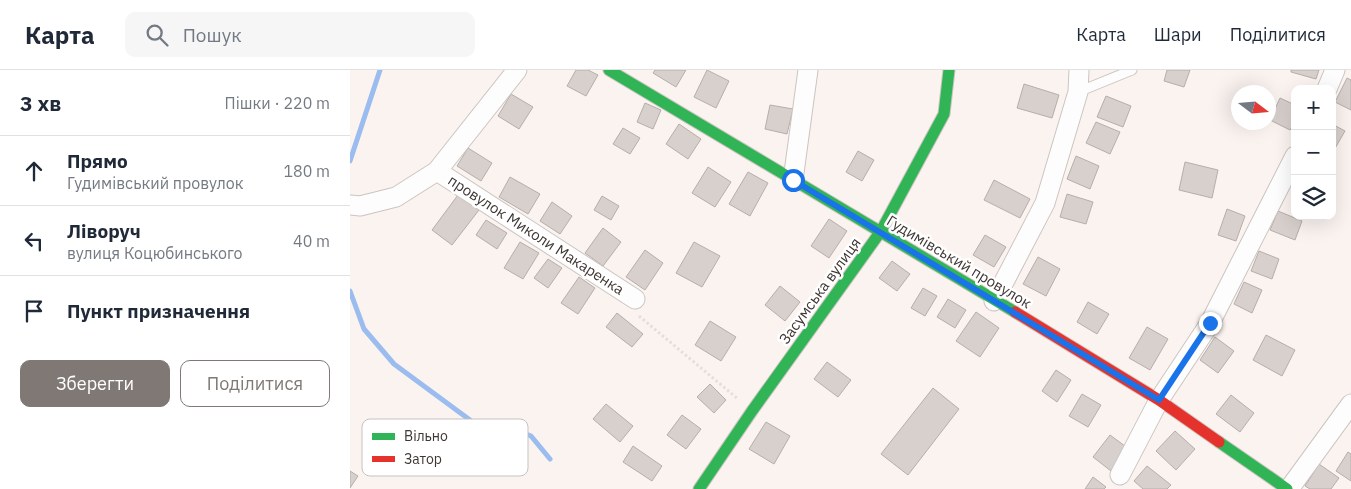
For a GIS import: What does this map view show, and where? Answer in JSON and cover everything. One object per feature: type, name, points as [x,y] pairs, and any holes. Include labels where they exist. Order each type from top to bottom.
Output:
[{"type":"street","points":[[355,205],[396,198],[436,170],[517,70]]},
{"type":"street","name":"Гудимівський провулок","points":[[609,70],[881,231],[1159,400],[1288,489]]},
{"type":"street","points":[[793,180],[808,70]]},
{"type":"street","name":"Засумська вулиця","points":[[699,489],[752,411],[881,231],[944,114],[949,70]]},
{"type":"street","points":[[994,301],[1045,203],[1078,92],[1079,70]]},
{"type":"street","points":[[1328,85],[1335,70]]},
{"type":"street","points":[[1120,475],[1159,400],[1210,323],[1291,164]]},
{"type":"street","name":"провулок Миколи Макаренка","points":[[436,170],[635,299]]},
{"type":"street","points":[[1288,489],[1351,404]]},
{"type":"lane","points":[[1078,92],[1132,70]]},
{"type":"path","points":[[635,299],[636,312],[752,411]]},
{"type":"building","points":[[576,70],[588,70],[598,75],[586,96],[567,86]]},
{"type":"building","points":[[655,70],[686,70],[676,87],[653,73]]},
{"type":"building","points":[[707,70],[729,81],[716,108],[694,97]]},
{"type":"building","points":[[1167,70],[1190,70],[1184,87],[1164,81]]},
{"type":"building","points":[[1291,70],[1319,70],[1316,79],[1291,72]]},
{"type":"building","points":[[1347,78],[1351,80],[1351,110],[1336,102]]},
{"type":"building","points":[[1024,84],[1059,95],[1052,118],[1017,108]]},
{"type":"building","points":[[511,94],[533,107],[519,129],[498,116]]},
{"type":"building","points":[[1106,96],[1131,106],[1123,127],[1097,117]]},
{"type":"building","points":[[1280,98],[1291,103],[1290,130],[1276,123],[1276,107]]},
{"type":"building","points":[[645,103],[661,110],[653,129],[637,122]]},
{"type":"building","points":[[770,105],[793,109],[787,134],[765,129]]},
{"type":"building","points":[[1096,122],[1120,132],[1110,154],[1086,143]]},
{"type":"building","points":[[679,124],[701,139],[688,159],[666,144]]},
{"type":"building","points":[[1336,126],[1345,131],[1336,147]]},
{"type":"building","points":[[623,128],[640,138],[630,154],[613,144]]},
{"type":"building","points":[[468,148],[492,163],[481,181],[457,166]]},
{"type":"building","points":[[858,151],[874,160],[862,181],[846,172]]},
{"type":"building","points":[[1076,156],[1099,166],[1090,189],[1067,179]]},
{"type":"building","points":[[1185,162],[1218,170],[1212,198],[1179,190]]},
{"type":"building","points":[[708,167],[731,182],[715,207],[692,193]]},
{"type":"building","points":[[748,172],[768,183],[750,216],[729,204]]},
{"type":"building","points":[[510,177],[540,194],[528,214],[499,197]]},
{"type":"building","points":[[994,180],[1030,199],[1020,218],[984,200]]},
{"type":"building","points":[[1067,194],[1093,202],[1086,224],[1060,217]]},
{"type":"building","points":[[458,195],[479,210],[452,245],[432,230]]},
{"type":"building","points":[[602,196],[619,206],[611,220],[594,210]]},
{"type":"building","points":[[552,202],[572,216],[560,234],[540,221]]},
{"type":"building","points":[[1227,209],[1245,216],[1236,241],[1218,235]]},
{"type":"building","points":[[1278,211],[1291,216],[1291,220],[1302,221],[1295,240],[1270,230]]},
{"type":"building","points":[[829,219],[847,231],[829,258],[811,246]]},
{"type":"building","points":[[486,220],[507,233],[497,249],[476,235]]},
{"type":"building","points":[[603,228],[621,242],[603,266],[585,253]]},
{"type":"building","points":[[985,235],[1006,247],[994,267],[973,255]]},
{"type":"building","points":[[520,242],[539,253],[523,279],[504,268]]},
{"type":"building","points":[[694,242],[720,256],[702,287],[676,273]]},
{"type":"building","points":[[645,250],[663,263],[645,290],[626,277]]},
{"type":"building","points":[[1259,251],[1279,259],[1272,279],[1251,271]]},
{"type":"building","points":[[1038,257],[1060,269],[1046,296],[1023,284]]},
{"type":"building","points":[[548,259],[562,268],[548,288],[534,278]]},
{"type":"building","points":[[892,261],[910,274],[897,291],[879,278]]},
{"type":"building","points":[[579,277],[595,288],[578,314],[561,303]]},
{"type":"building","points":[[1244,282],[1262,290],[1252,313],[1234,304]]},
{"type":"building","points":[[780,286],[800,302],[785,321],[765,305]]},
{"type":"building","points":[[923,288],[937,296],[925,316],[911,308]]},
{"type":"building","points":[[948,299],[966,310],[955,328],[937,317]]},
{"type":"building","points":[[1088,302],[1109,314],[1097,334],[1077,322]]},
{"type":"building","points":[[976,312],[999,328],[980,357],[956,341]]},
{"type":"building","points":[[617,313],[643,334],[632,347],[606,327]]},
{"type":"building","points":[[710,321],[736,337],[721,361],[695,345]]},
{"type":"building","points":[[1147,327],[1168,339],[1150,370],[1129,358]]},
{"type":"building","points":[[1266,335],[1295,350],[1282,376],[1253,360]]},
{"type":"building","points":[[1215,337],[1234,351],[1218,373],[1200,360]]},
{"type":"building","points":[[827,362],[851,380],[838,397],[814,379]]},
{"type":"building","points":[[1056,370],[1071,380],[1057,402],[1042,391]]},
{"type":"building","points":[[710,384],[726,400],[714,413],[697,397]]},
{"type":"building","points":[[933,388],[959,409],[908,475],[881,454]]},
{"type":"building","points":[[1082,394],[1101,405],[1088,427],[1069,416]]},
{"type":"building","points":[[1231,395],[1254,413],[1240,432],[1216,414]]},
{"type":"building","points":[[606,404],[633,426],[620,442],[593,419]]},
{"type":"building","points":[[682,415],[701,429],[686,449],[667,435]]},
{"type":"building","points":[[766,422],[790,436],[774,464],[749,449]]},
{"type":"building","points":[[1175,431],[1195,449],[1176,470],[1156,451]]},
{"type":"building","points":[[1110,435],[1129,449],[1111,471],[1093,457]]},
{"type":"building","points":[[633,446],[662,466],[652,481],[623,462]]},
{"type":"building","points":[[1348,452],[1351,454],[1351,481],[1336,471]]},
{"type":"building","points":[[1319,464],[1339,478],[1331,489],[1310,489],[1305,486]]},
{"type":"building","points":[[1147,466],[1171,485],[1167,489],[1143,489],[1134,481]]},
{"type":"building","points":[[350,471],[358,476],[350,488]]},
{"type":"building","points":[[1093,477],[1106,487],[1104,489],[1085,489]]},
{"type":"waterway","points":[[350,161],[380,70]]},
{"type":"waterway","points":[[350,291],[364,329],[394,364],[469,419]]},
{"type":"waterway","points":[[528,435],[550,459]]},
{"type":"traffic: fast","points":[[609,70],[1015,312]]},
{"type":"traffic: fast","points":[[699,489],[752,411],[881,231],[944,114],[949,70]]},
{"type":"traffic: fast","points":[[1219,442],[1287,489]]},
{"type":"traffic: jam","points":[[1015,312],[1159,400],[1219,442]]},
{"type":"route","points":[[793,180],[881,231],[1159,400],[1210,323]]}]
